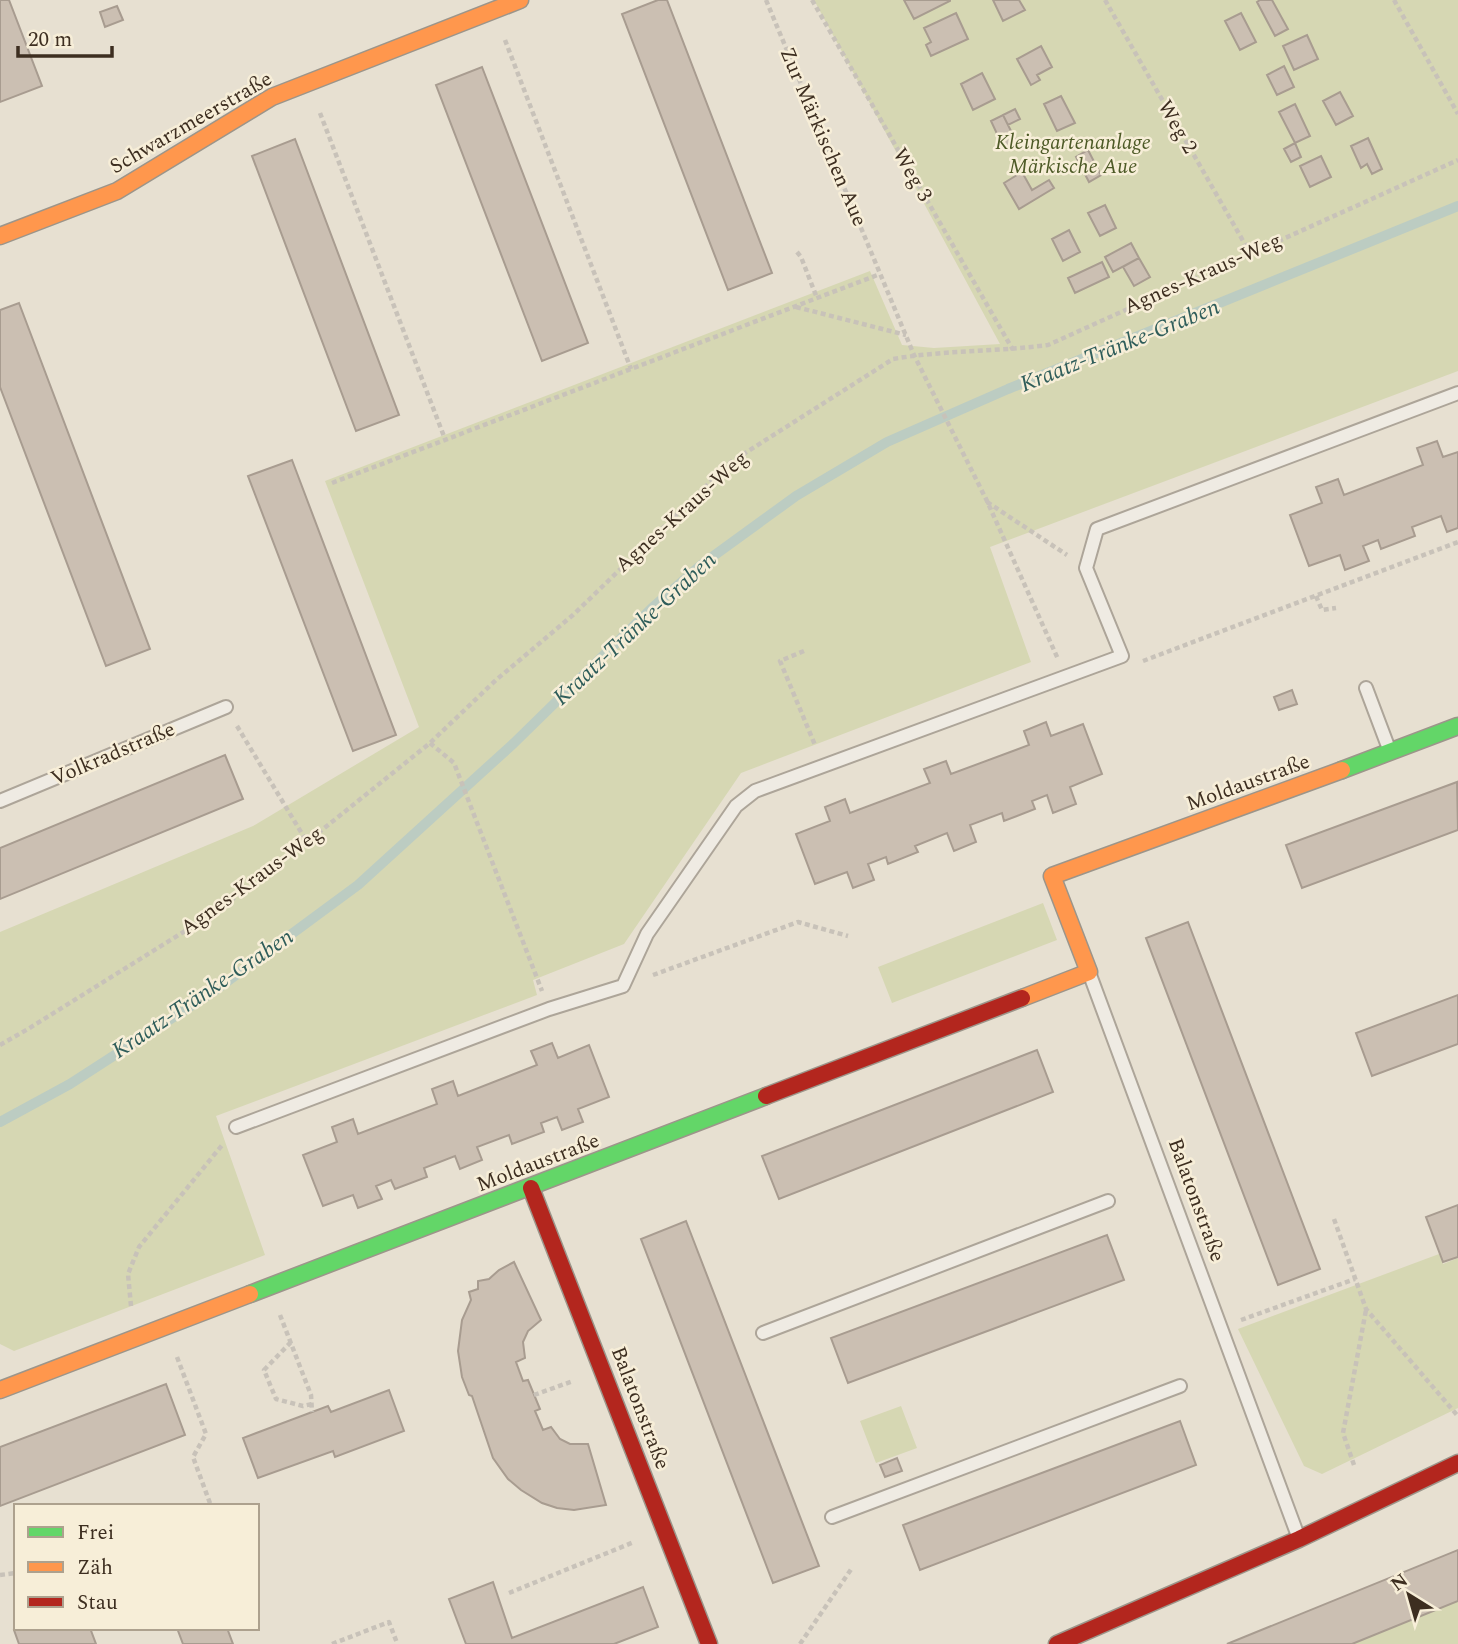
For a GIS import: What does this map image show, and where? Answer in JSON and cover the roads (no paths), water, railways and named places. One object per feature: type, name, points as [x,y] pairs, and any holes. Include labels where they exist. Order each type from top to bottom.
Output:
[{"type":"street","name":"Schwarzmeerstraße","points":[[0,236],[117,191],[272,97],[520,0]]},
{"type":"street","name":"Moldaustraße","points":[[1052,876],[1458,726]]},
{"type":"street","name":"Balatonstraße","points":[[1052,876],[1089,972]]},
{"type":"street","name":"Moldaustraße","points":[[0,1390],[1089,972]]},
{"type":"street","name":"Balatonstraße","points":[[531,1188],[709,1644]]},
{"type":"street","points":[[1057,1644],[1299,1539],[1458,1463]]},
{"type":"lane","points":[[236,1127],[549,1009],[623,986],[647,934],[736,806],[755,792],[1122,656],[1086,568],[1097,529],[1458,393]]},
{"type":"lane","points":[[1366,688],[1390,752]]},
{"type":"lane","name":"Volkradstraße","points":[[0,801],[226,707]]},
{"type":"lane","name":"Balatonstraße","points":[[1089,972],[1299,1539]]},
{"type":"lane","points":[[763,1333],[1108,1201]]},
{"type":"lane","points":[[832,1517],[1180,1386]]},
{"type":"waterway","name":"Kraatz-Tränke-Graben","points":[[0,1122],[70,1084],[217,989],[358,885],[514,743],[652,608],[701,565],[796,496],[887,442],[1008,389],[1458,206]]},
{"type":"park label","name":"Kleingartenanlage Märkische Aue","points":[[1073,155]]}]
